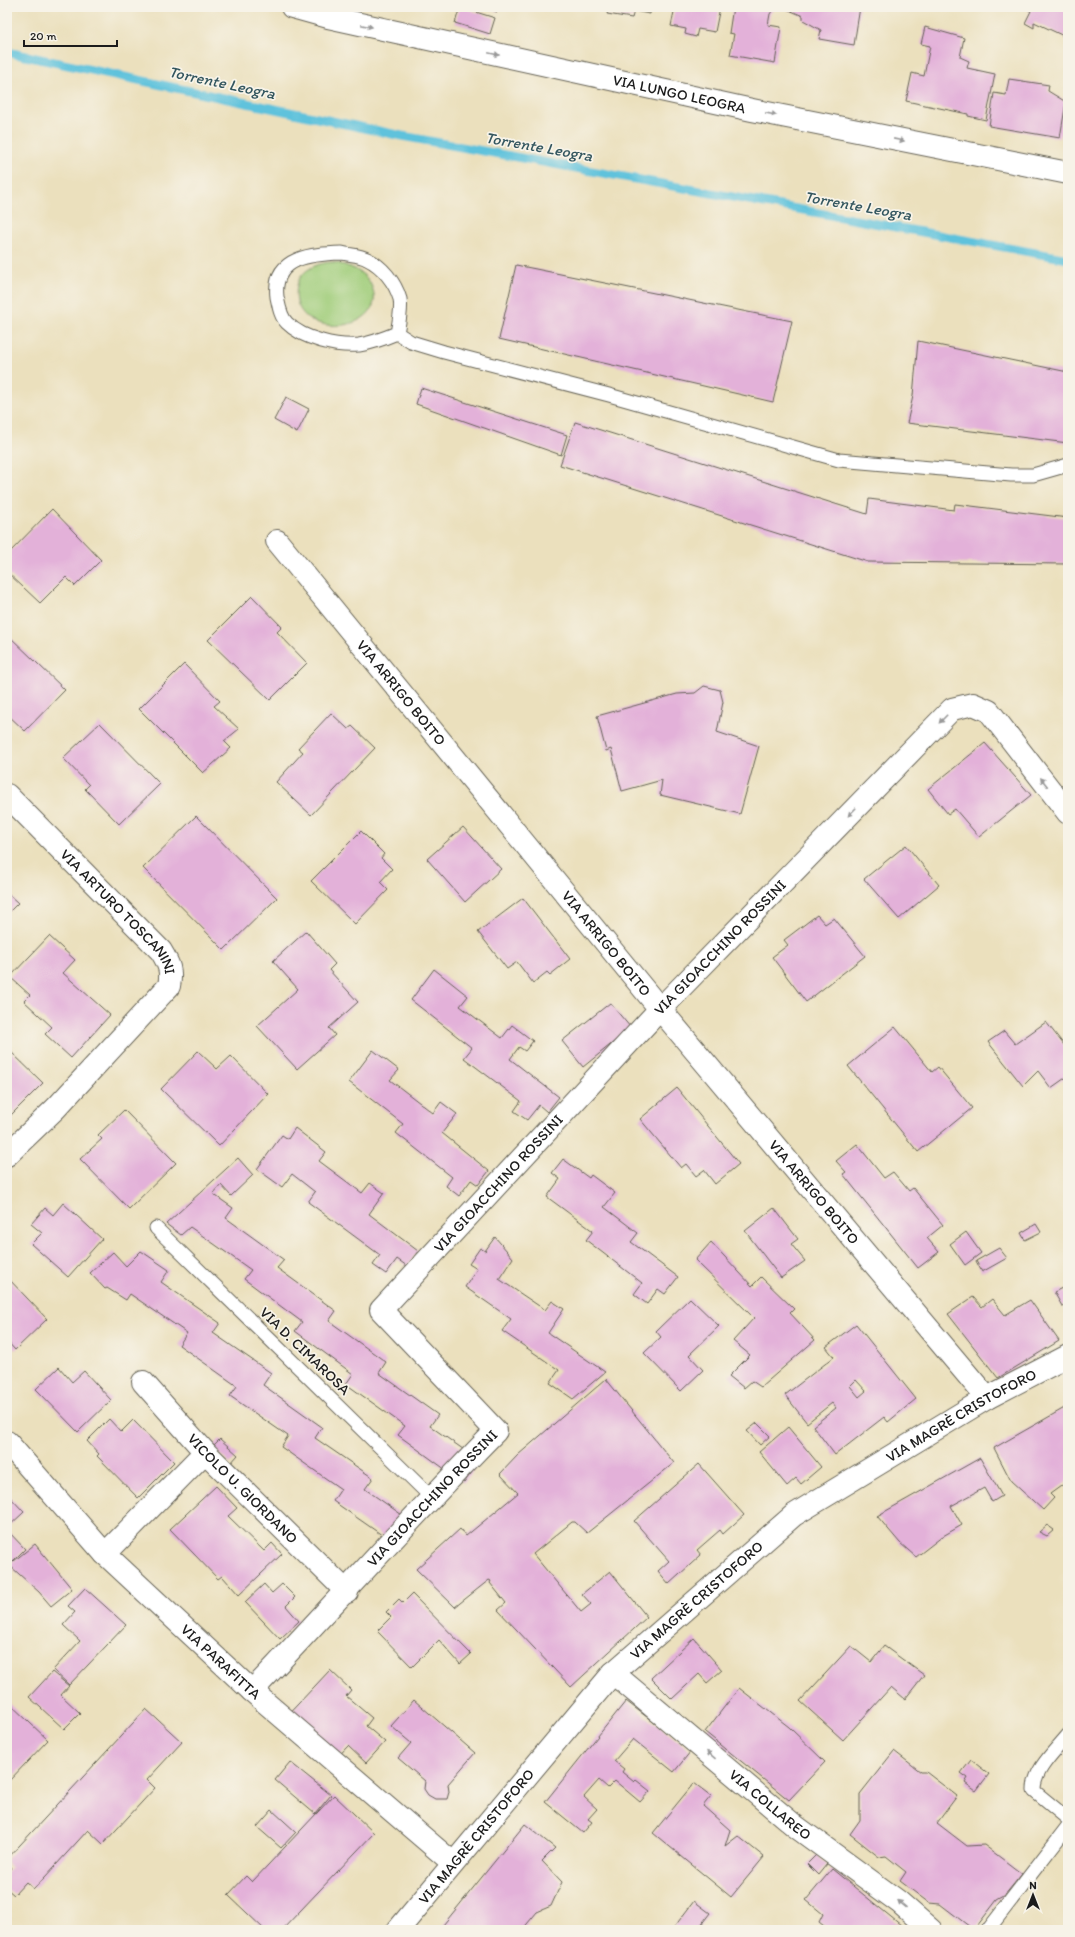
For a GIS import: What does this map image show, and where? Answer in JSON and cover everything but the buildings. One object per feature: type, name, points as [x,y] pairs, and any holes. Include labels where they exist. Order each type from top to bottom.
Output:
[{"type":"street","name":"VIA LUNGO LEOGRA","points":[[292,7],[331,12],[752,110],[1065,168]]},
{"type":"street","name":"VIA ARRIGO BOITO","points":[[277,541],[660,1009],[987,1398]]},
{"type":"street","name":"VIA GIOACCHINO ROSSINI","points":[[252,1692],[347,1592],[431,1497],[496,1431],[381,1310],[660,1009],[952,709],[973,704],[989,711],[1068,813]]},
{"type":"street","name":"VIA ARTURO TOSCANINI","points":[[7,795],[161,951],[169,965],[171,974],[169,986],[56,1108],[7,1155]]},
{"type":"street","name":"VIA MAGRÈ CRISTOFORO","points":[[398,1930],[613,1673],[794,1515],[987,1398],[1068,1356]]},
{"type":"street","name":"VICOLO U. GIORDANO","points":[[143,1382],[205,1452],[347,1592]]},
{"type":"street","name":"VIA PARAFITTA","points":[[7,1442],[105,1554],[252,1692],[453,1863]]},
{"type":"street","points":[[105,1554],[205,1452]]},
{"type":"street","name":"VIA COLLAREO","points":[[613,1673],[795,1826],[899,1902],[931,1930]]},
{"type":"lane","points":[[342,253],[365,258],[380,266],[391,281],[400,299],[400,318],[397,333],[378,341],[358,345],[336,343],[315,338],[298,331],[286,322],[279,308],[277,292],[278,278],[289,264],[303,257],[319,254],[342,253]]},
{"type":"lane","points":[[397,333],[411,342],[444,352],[609,395],[839,460],[1011,475],[1033,474],[1068,465]]},
{"type":"lane","name":"VIA D. CIMAROSA","points":[[156,1228],[431,1497]]},
{"type":"lane","points":[[1068,1735],[1043,1766],[1034,1784],[1034,1791],[1068,1819]]},
{"type":"lane","points":[[988,1930],[1068,1826]]},
{"type":"green space","points":[[332,262],[350,267],[361,273],[369,281],[372,287],[374,303],[367,315],[354,322],[338,326],[321,324],[307,317],[298,304],[297,286],[299,280],[305,272],[315,266]]},
{"type":"waterway","name":"Torrente Leogra","points":[[7,52],[402,136],[1068,259]]}]
